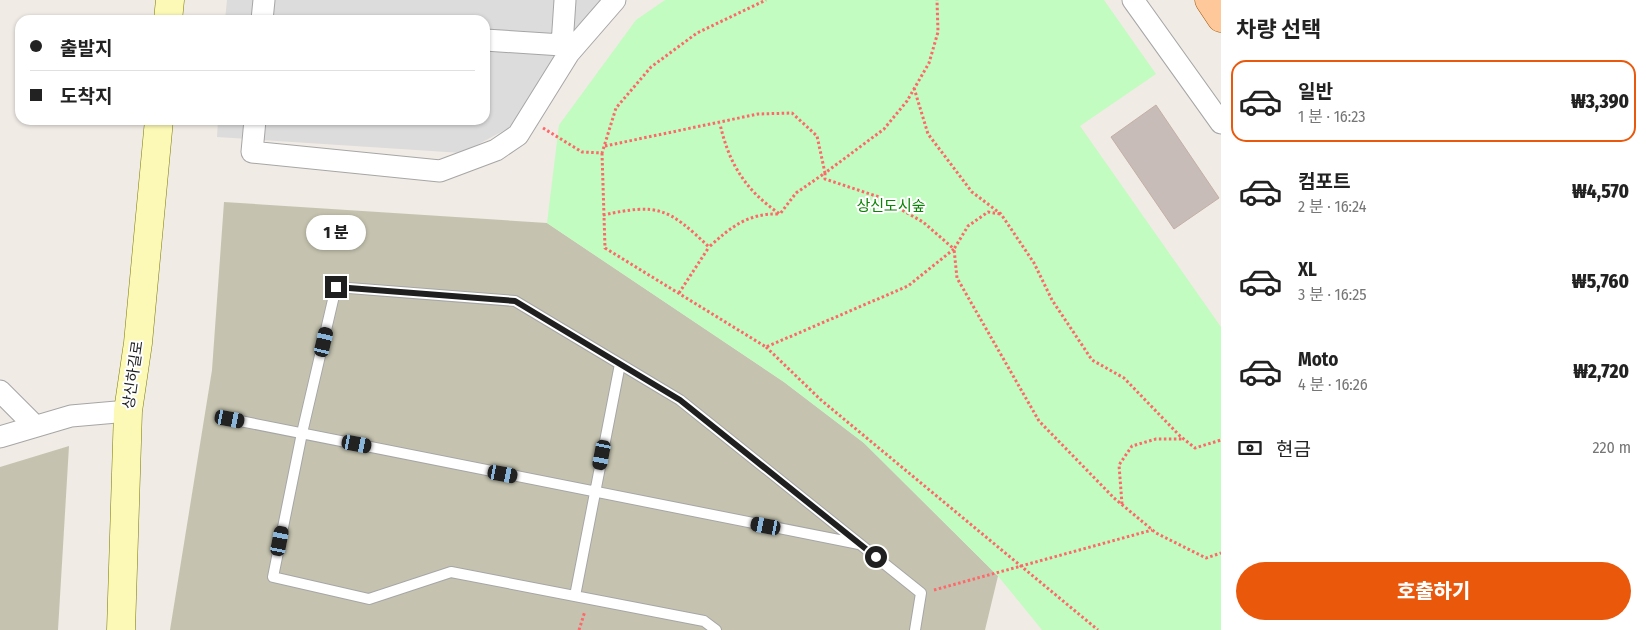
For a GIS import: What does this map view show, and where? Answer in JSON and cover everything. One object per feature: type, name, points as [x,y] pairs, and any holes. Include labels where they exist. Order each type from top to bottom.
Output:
[{"type":"main road","points":[[1208,0],[1221,18]]},
{"type":"street","points":[[168,15],[170,0]]},
{"type":"street","points":[[262,15],[264,0]]},
{"type":"street","points":[[565,0],[565,49]]},
{"type":"street","points":[[255,125],[252,152],[440,171],[496,150],[518,135],[565,49],[615,0]]},
{"type":"street","points":[[1133,0],[1221,123]]},
{"type":"street","points":[[490,41],[565,49]]},
{"type":"street","name":"상신하길로","points":[[120,630],[128,411],[139,334],[159,125]]},
{"type":"street","points":[[0,391],[34,425]]},
{"type":"street","points":[[0,437],[34,425],[71,416],[128,411]]},
{"type":"lane","points":[[716,630],[704,621],[451,572],[369,599],[273,577],[302,433],[336,287],[515,301],[680,400],[921,593],[915,630]]},
{"type":"lane","points":[[575,596],[620,364]]},
{"type":"lane","points":[[230,419],[861,545]]},
{"type":"path","points":[[766,0],[697,33],[650,67],[616,108],[602,153],[605,248],[766,347],[821,400],[1098,630]]},
{"type":"path","points":[[780,214],[796,192],[884,129],[914,88],[929,63],[938,32],[937,0]]},
{"type":"path","points":[[914,88],[928,134],[972,192],[1001,214],[1034,263],[1052,300],[1092,360],[1124,378],[1184,440],[1195,448],[1221,440]]},
{"type":"path","points":[[605,146],[720,124],[758,114],[792,113],[817,136],[825,173],[824,179],[879,197],[923,222],[954,250],[957,278],[1040,421],[1122,504],[1152,530],[1206,558],[1221,553]]},
{"type":"path","points":[[528,119],[582,152],[602,153]]},
{"type":"path","points":[[720,124],[725,144],[742,182],[780,214]]},
{"type":"path","points":[[603,215],[636,208],[661,210],[688,227],[709,247]]},
{"type":"path","points":[[766,347],[908,286],[954,250],[968,226],[988,212],[1001,214]]},
{"type":"path","points":[[679,293],[709,247],[734,224],[765,214],[780,214]]},
{"type":"path","points":[[1122,504],[1119,465],[1132,446],[1156,439],[1184,440]]},
{"type":"path","points":[[921,593],[1152,530]]},
{"type":"path","points":[[579,630],[590,599]]},
{"type":"shaded area","points":[[227,0],[604,0],[514,125],[462,153],[217,137],[218,125],[490,125],[490,15],[226,15]]},
{"type":"shaded area","points":[[224,202],[547,223],[784,382],[864,443],[998,576],[985,630],[170,630],[212,370]]},
{"type":"shaded area","points":[[69,446],[58,630],[0,630],[0,467]]},
{"type":"green space","name":"상신도시숲","points":[[665,0],[1104,0],[1156,74],[1080,126],[1221,327],[1221,630],[1042,630],[998,576],[864,443],[784,382],[547,223],[559,125],[636,20]]},
{"type":"building","points":[[1156,105],[1219,198],[1174,229],[1111,137]]},
{"type":"route","points":[[336,287],[515,301],[680,400],[876,557]]}]
